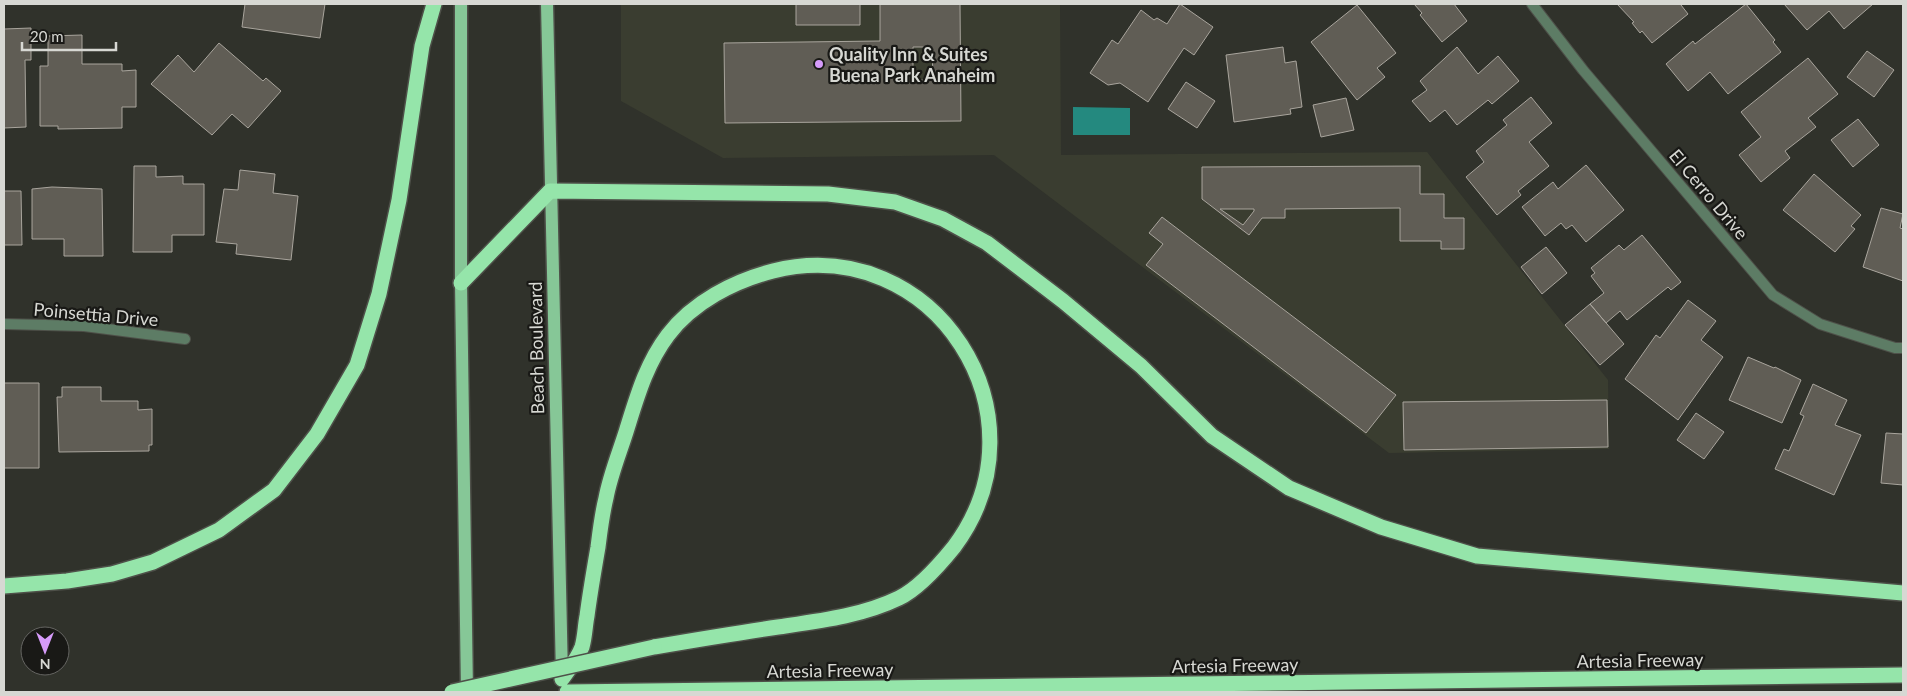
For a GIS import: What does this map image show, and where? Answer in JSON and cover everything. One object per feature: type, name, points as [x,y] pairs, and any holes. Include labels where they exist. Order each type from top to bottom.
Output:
[{"type":"highway","points":[[4,586],[67,582],[112,574],[153,562],[218,530],[274,490],[318,434],[357,365],[379,294],[398,200],[422,46],[434,4]]},
{"type":"highway","points":[[461,283],[550,191],[828,194],[895,202],[944,219],[987,243],[1063,301],[1140,366],[1212,436],[1289,488],[1381,527],[1477,556],[1903,593]]},
{"type":"highway","points":[[452,692],[654,647],[838,619],[901,597],[942,562],[971,524],[984,488],[990,454],[987,417],[977,372],[961,343],[935,312],[901,287],[868,272],[824,264],[779,270],[750,277],[712,296],[689,314],[669,334],[644,373],[606,497],[582,648],[564,688]]},
{"type":"highway","name":"Artesia Freeway","points":[[564,688],[648,691],[1903,675]]},
{"type":"main road","points":[[461,4],[461,283],[467,692]]},
{"type":"main road","name":"Beach Boulevard","points":[[547,4],[550,191],[564,688]]},
{"type":"street","name":"El Cerro Drive","points":[[1532,4],[1583,70],[1773,295],[1820,324],[1895,348],[1903,348]]},
{"type":"street","name":"Poinsettia Drive","points":[[4,324],[84,326],[184,338]]},
{"type":"shaded area","points":[[621,4],[1060,4],[1061,155],[1427,152],[1608,380],[1609,449],[1389,453],[994,155],[723,158],[621,101]]},
{"type":"water","points":[[1073,107],[1130,108],[1130,135],[1073,135]]},
{"type":"building","points":[[245,4],[325,4],[320,38],[242,27]]},
{"type":"building","points":[[796,4],[860,4],[860,25],[796,25]]},
{"type":"building","name":"Quality Inn & Suites Buena Park Anaheim","points":[[880,4],[960,4],[961,121],[725,123],[724,43],[880,41]],"holes":[[[913,47],[932,47],[933,80],[913,80]]]},
{"type":"building","points":[[1180,4],[1213,27],[1194,55],[1184,48],[1148,102],[1120,83],[1108,85],[1090,73],[1112,40],[1118,44],[1141,10],[1154,20],[1157,18],[1167,24]]},
{"type":"building","points":[[1414,4],[1454,4],[1467,21],[1442,42],[1420,15],[1422,13]]},
{"type":"building","points":[[1617,4],[1683,4],[1681,5],[1688,14],[1652,43],[1642,31],[1640,33],[1632,23],[1634,22]]},
{"type":"building","points":[[1746,4],[1775,40],[1773,42],[1781,52],[1728,94],[1710,72],[1688,91],[1666,64],[1693,41],[1695,44]]},
{"type":"building","points":[[1784,4],[1873,4],[1844,29],[1829,11],[1807,30]]},
{"type":"building","points":[[1357,5],[1396,53],[1377,68],[1385,77],[1357,100],[1311,42]]},
{"type":"building","points":[[31,28],[31,60],[25,60],[26,127],[4,128],[4,29]]},
{"type":"building","points":[[82,35],[82,64],[122,64],[122,71],[136,70],[136,107],[122,107],[122,128],[58,129],[58,126],[40,126],[40,66],[48,66],[48,36]]},
{"type":"building","points":[[219,43],[263,81],[266,78],[281,91],[248,128],[232,114],[212,135],[151,84],[178,55],[194,72]]},
{"type":"building","points":[[1283,47],[1285,63],[1296,61],[1302,107],[1290,109],[1291,114],[1234,122],[1226,55]]},
{"type":"building","points":[[1457,47],[1478,74],[1498,56],[1519,81],[1492,104],[1488,100],[1457,125],[1445,110],[1430,122],[1412,101],[1427,90],[1420,81]]},
{"type":"building","points":[[1867,51],[1894,70],[1874,97],[1847,77]]},
{"type":"building","points":[[1808,58],[1838,94],[1808,118],[1816,127],[1785,151],[1790,158],[1761,182],[1739,155],[1761,137],[1741,112]]},
{"type":"building","points":[[1186,82],[1215,101],[1197,128],[1168,109]]},
{"type":"building","points":[[1531,97],[1552,123],[1529,142],[1549,166],[1518,191],[1521,195],[1497,215],[1466,177],[1484,162],[1476,151],[1507,125],[1503,120]]},
{"type":"building","points":[[1346,98],[1354,130],[1321,137],[1313,105]]},
{"type":"building","points":[[1858,119],[1879,145],[1853,167],[1831,140]]},
{"type":"building","points":[[1586,165],[1624,210],[1586,242],[1572,225],[1566,229],[1561,223],[1545,236],[1522,207],[1553,182],[1558,189]]},
{"type":"building","points":[[134,166],[156,166],[156,177],[183,176],[183,184],[204,184],[204,235],[172,235],[172,252],[133,252]]},
{"type":"building","points":[[1420,166],[1420,194],[1444,194],[1444,218],[1464,218],[1464,249],[1441,249],[1441,241],[1400,241],[1400,208],[1285,209],[1285,218],[1262,218],[1249,235],[1202,199],[1202,167]],"holes":[[[1220,209],[1254,209],[1243,225]]]},
{"type":"building","points":[[240,170],[275,174],[273,193],[298,196],[291,260],[236,254],[237,244],[216,242],[224,189],[238,190]]},
{"type":"building","points":[[1814,174],[1861,215],[1851,226],[1855,229],[1835,252],[1783,210]]},
{"type":"building","points":[[52,187],[102,189],[103,256],[64,256],[64,239],[32,239],[32,189]]},
{"type":"building","points":[[4,191],[21,191],[22,245],[4,245]]},
{"type":"building","points":[[1881,208],[1903,214],[1900,228],[1903,229],[1903,281],[1863,267]]},
{"type":"building","points":[[1162,217],[1396,395],[1366,433],[1146,265],[1163,244],[1149,233]]},
{"type":"building","points":[[1642,235],[1681,282],[1671,290],[1668,287],[1627,320],[1620,311],[1606,323],[1590,304],[1604,293],[1591,276],[1595,273],[1591,268],[1619,245],[1624,250]]},
{"type":"building","points":[[1546,247],[1567,273],[1542,294],[1521,267]]},
{"type":"building","points":[[1688,300],[1716,321],[1701,340],[1723,357],[1678,420],[1625,379],[1656,335],[1660,338]]},
{"type":"building","points":[[1590,304],[1624,344],[1600,365],[1565,325]]},
{"type":"building","points":[[1748,357],[1775,367],[1801,380],[1782,423],[1729,400]]},
{"type":"building","points":[[4,383],[39,383],[39,468],[4,468]]},
{"type":"building","points":[[1813,384],[1847,400],[1835,425],[1861,435],[1834,495],[1775,469],[1784,449],[1789,451],[1804,416],[1800,414]]},
{"type":"building","points":[[62,387],[101,387],[101,401],[138,401],[138,410],[152,409],[152,445],[149,445],[149,451],[59,452],[57,397],[62,397]]},
{"type":"building","points":[[1607,400],[1608,447],[1404,450],[1403,402]]},
{"type":"building","points":[[1696,413],[1724,432],[1704,459],[1677,440]]},
{"type":"building","points":[[1886,433],[1903,434],[1903,485],[1881,483]]},
{"type":"place","name":"Quality Inn & Suites Buena Park Anaheim","points":[[819,64]]}]
